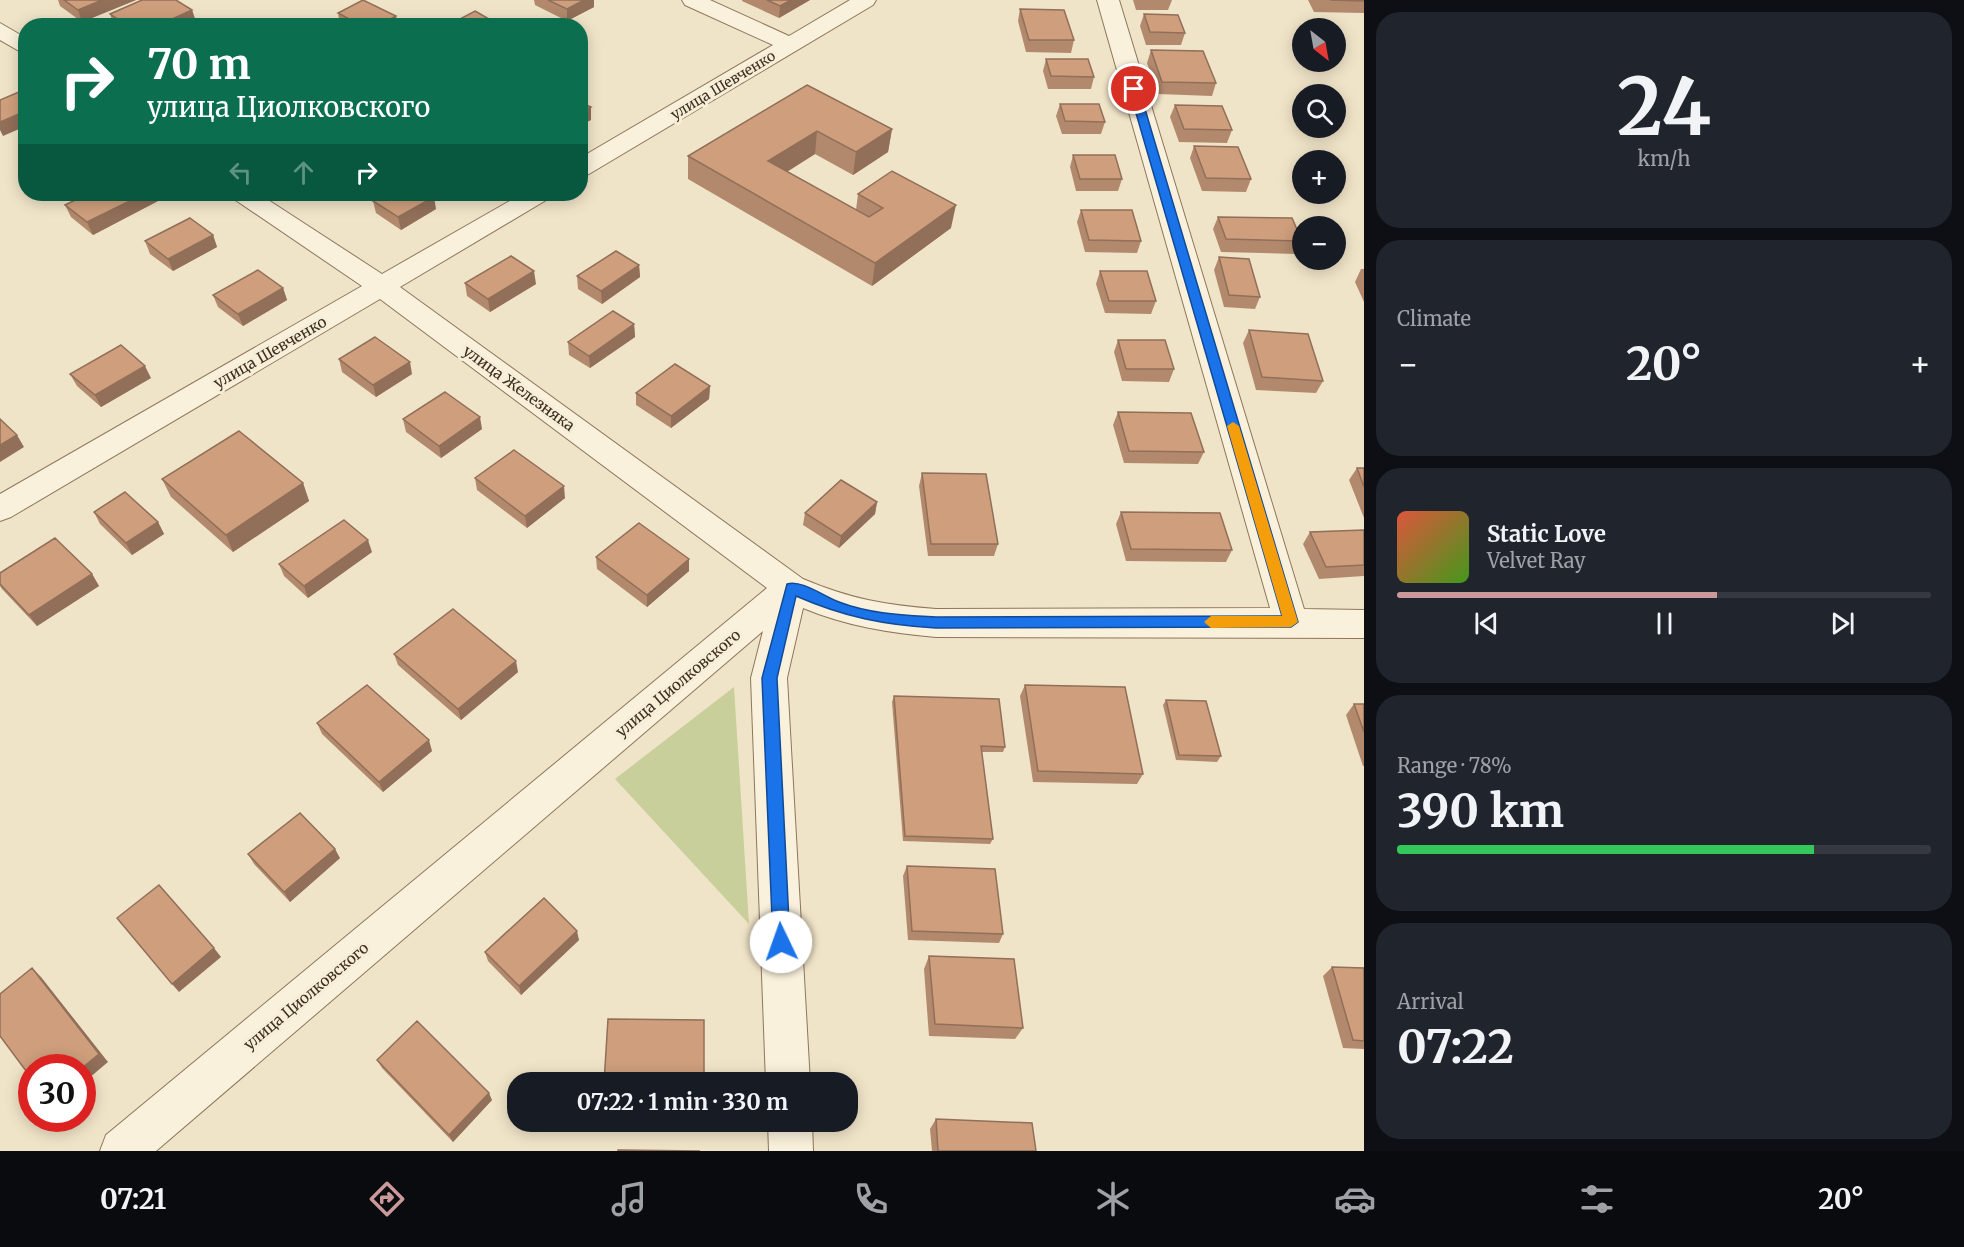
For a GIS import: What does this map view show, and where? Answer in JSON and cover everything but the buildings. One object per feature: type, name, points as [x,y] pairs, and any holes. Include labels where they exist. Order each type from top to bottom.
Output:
[{"type":"street","points":[[693,0],[790,45]]},
{"type":"street","name":"улица Шевченко","points":[[588,164],[865,0]]},
{"type":"street","points":[[1108,0],[1291,622]]},
{"type":"street","points":[[0,30],[18,42]]},
{"type":"street","name":"улица Железняка","points":[[254,201],[381,286],[791,588]]},
{"type":"street","name":"улица Шевченко","points":[[0,509],[527,201]]},
{"type":"street","points":[[787,1072],[769,678],[791,588],[838,608],[889,620],[936,623],[1291,622],[1364,624]]},
{"type":"street","name":"улица Циолковского","points":[[122,1151],[791,588]]},
{"type":"street","points":[[790,1132],[791,1151]]},
{"type":"green space","points":[[734,687],[749,924],[615,779]]},
{"type":"slow traffic","points":[[1211,622],[1291,622],[1233,426]]},
{"type":"route","points":[[781,942],[769,678],[791,588],[838,608],[889,620],[936,623],[1291,622],[1134,89]]}]
